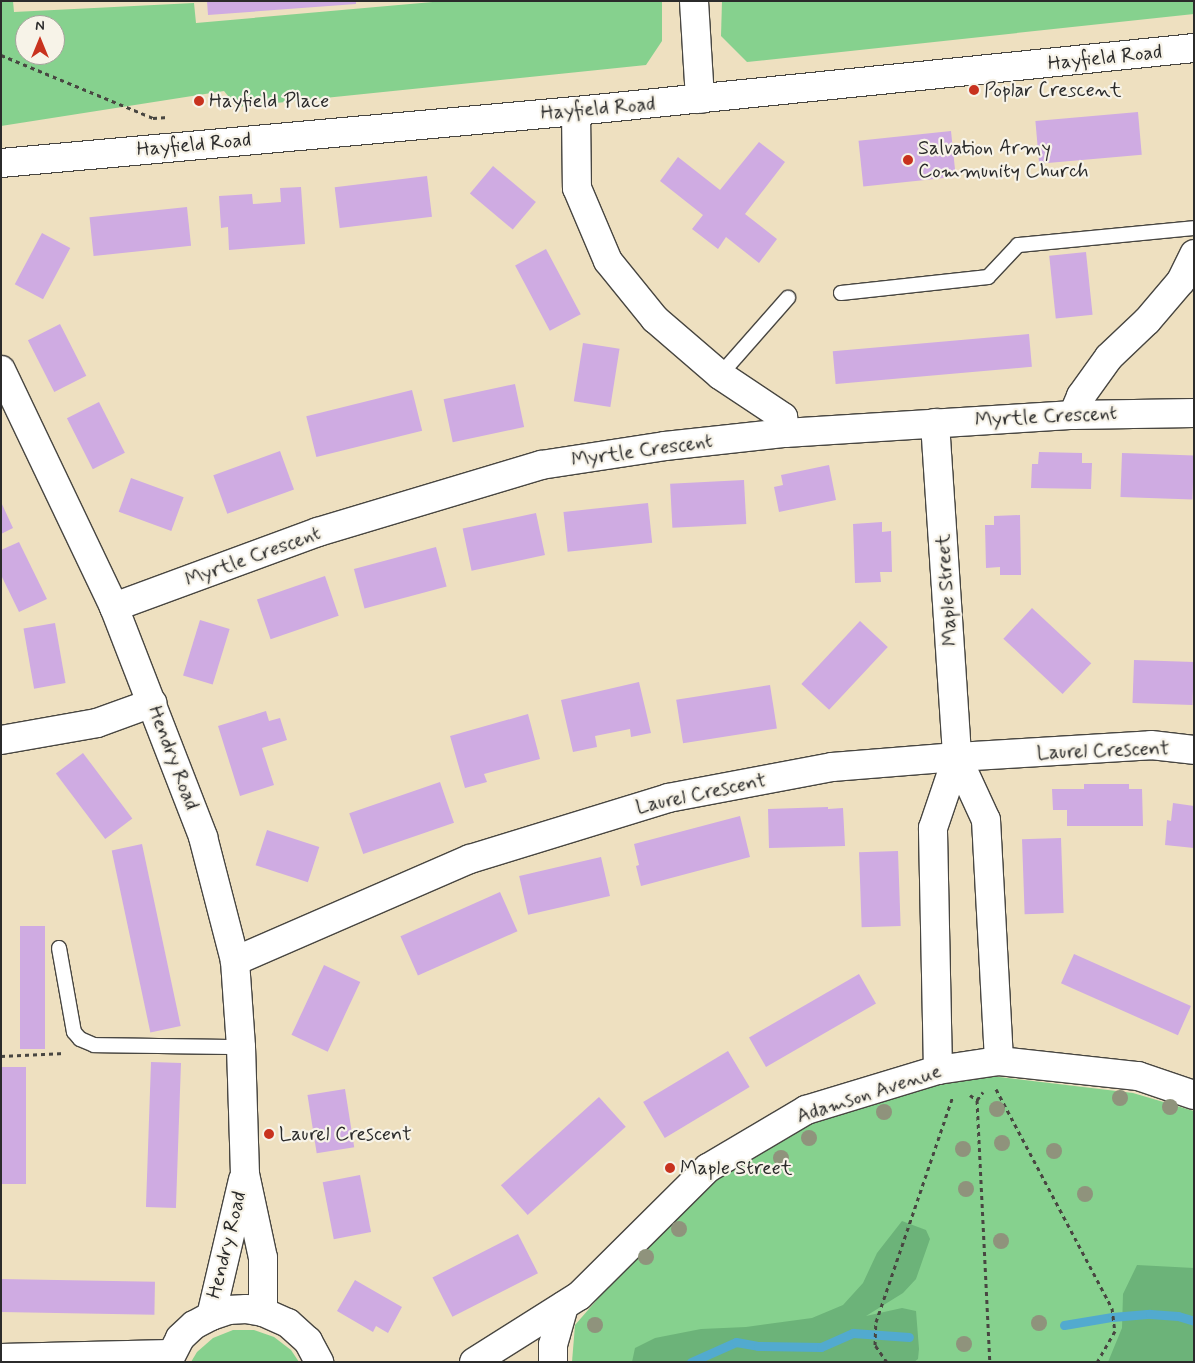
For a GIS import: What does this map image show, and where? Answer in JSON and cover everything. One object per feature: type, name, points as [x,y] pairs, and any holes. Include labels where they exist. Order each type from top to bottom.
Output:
[{"type":"street","points":[[694,1],[700,100]]},
{"type":"street","name":"Hayfield Road","points":[[1,163],[700,100],[1194,48]]},
{"type":"street","points":[[576,111],[578,188],[608,261],[655,319],[720,375],[783,417],[786,433]]},
{"type":"street","points":[[1073,415],[1081,396],[1110,357],[1147,321],[1181,281],[1194,254]]},
{"type":"street","name":"Hendry Road","points":[[1,370],[114,607],[203,838],[235,961],[241,1047],[245,1174],[263,1258],[263,1312]]},
{"type":"street","name":"Myrtle Crescent","points":[[114,607],[318,532],[541,465],[665,446],[786,433],[935,422],[1073,415],[1194,413]]},
{"type":"street","name":"Maple Street","points":[[935,422],[957,757],[986,820],[995,1071]]},
{"type":"street","points":[[1,740],[97,723],[152,704]]},
{"type":"street","name":"Laurel Crescent","points":[[235,961],[470,858],[668,798],[832,767],[1151,745],[1194,750]]},
{"type":"street","name":"Maple Street","points":[[938,1070],[933,828],[957,757]]},
{"type":"street","name":"Adamson Avenue","points":[[474,1362],[579,1296],[708,1168],[806,1110],[938,1070],[1138,1076],[1194,1095]]},
{"type":"street","name":"Hendry Road","points":[[211,1316],[245,1174]]},
{"type":"street","points":[[554,1362],[553,1345],[564,1306]]},
{"type":"street","points":[[1,1358],[169,1358],[180,1338],[194,1325],[228,1310],[246,1309],[263,1312],[288,1323],[308,1342],[318,1362]]},
{"type":"lane","points":[[841,293],[988,277],[1018,246],[1194,228]]},
{"type":"lane","points":[[720,375],[788,298]]},
{"type":"lane","points":[[59,948],[74,1032],[80,1040],[94,1045],[241,1047]]},
{"type":"path","points":[[1,55],[153,118],[173,117]]},
{"type":"path","points":[[1,1056],[61,1055],[94,1045]]},
{"type":"path","points":[[995,1071],[1112,1308],[1115,1331],[1097,1362]]},
{"type":"path","points":[[887,1362],[875,1345],[876,1322],[954,1094]]},
{"type":"path","points":[[977,1100],[990,1362]]},
{"type":"green space","points":[[1,1],[13,1],[14,12],[194,3],[196,23],[444,1],[662,1],[662,41],[646,65],[237,107],[224,91],[1,126]]},
{"type":"green space","points":[[722,1],[1194,1],[1194,14],[747,62],[721,36]]},
{"type":"green space","points":[[974,1074],[1133,1093],[1194,1111],[1194,1362],[572,1362],[575,1325],[661,1226],[731,1164],[830,1112]]},
{"type":"green space","points":[[902,1221],[926,1230],[930,1239],[916,1279],[903,1293],[866,1316],[902,1308],[916,1311],[919,1349],[918,1359],[914,1362],[632,1362],[635,1348],[655,1338],[701,1329],[746,1327],[812,1318],[843,1305],[863,1283],[877,1253]]},
{"type":"green space","points":[[1137,1265],[1194,1268],[1194,1362],[1108,1362],[1122,1328],[1123,1294]]},
{"type":"green space","points":[[233,1330],[254,1330],[274,1337],[291,1350],[299,1362],[191,1362],[197,1352],[213,1338]]},
{"type":"building","points":[[207,1],[356,1],[356,4],[208,15]]},
{"type":"building","points":[[1138,112],[1142,155],[1039,164],[1035,121]]},
{"type":"building","name":"Salvation Army Community Church","points":[[951,131],[956,177],[863,186],[859,141]]},
{"type":"building","points":[[759,142],[785,162],[745,214],[777,239],[759,263],[726,237],[718,249],[692,229],[703,215],[660,181],[678,157],[720,190]]},
{"type":"building","points":[[493,166],[536,202],[513,230],[470,194]]},
{"type":"building","points":[[427,176],[432,217],[340,228],[335,187]]},
{"type":"building","points":[[301,187],[305,244],[229,250],[228,227],[221,228],[219,196],[252,194],[253,204],[281,202],[280,188]]},
{"type":"building","points":[[187,207],[191,246],[94,256],[90,217]]},
{"type":"building","points":[[42,233],[70,248],[43,299],[15,284]]},
{"type":"building","points":[[546,249],[581,314],[550,331],[515,265]]},
{"type":"building","points":[[1086,252],[1093,315],[1056,319],[1049,256]]},
{"type":"building","points":[[60,324],[86,376],[54,392],[28,340]]},
{"type":"building","points":[[1029,334],[1032,367],[836,384],[833,351]]},
{"type":"building","points":[[583,343],[620,349],[610,407],[574,401]]},
{"type":"building","points":[[515,384],[524,427],[453,442],[444,399]]},
{"type":"building","points":[[412,390],[422,431],[316,457],[306,416]]},
{"type":"building","points":[[99,402],[125,453],[93,469],[67,418]]},
{"type":"building","points":[[280,451],[294,490],[227,514],[213,475]]},
{"type":"building","points":[[1039,452],[1082,453],[1082,463],[1092,463],[1091,489],[1031,488],[1032,464],[1038,464]]},
{"type":"building","points":[[1122,453],[1194,456],[1192,499],[1120,497]]},
{"type":"building","points":[[829,465],[836,500],[779,512],[774,487],[783,485],[781,475]]},
{"type":"building","points":[[131,478],[184,497],[171,531],[119,512]]},
{"type":"building","points":[[744,480],[746,524],[672,528],[670,484]]},
{"type":"building","points":[[1,502],[13,528],[1,534]]},
{"type":"building","points":[[648,503],[652,543],[568,552],[563,512]]},
{"type":"building","points":[[536,513],[545,555],[472,571],[463,529]]},
{"type":"building","points":[[1020,515],[1021,575],[1000,575],[1000,567],[986,568],[985,525],[994,525],[994,516]]},
{"type":"building","points":[[882,522],[882,532],[891,531],[892,572],[880,572],[881,582],[855,583],[853,524]]},
{"type":"building","points":[[19,542],[47,599],[19,612],[1,575],[1,550]]},
{"type":"building","points":[[436,547],[447,587],[365,609],[354,569]]},
{"type":"building","points":[[325,576],[339,616],[271,639],[257,599]]},
{"type":"building","points":[[1032,608],[1091,663],[1063,694],[1003,639]]},
{"type":"building","points":[[200,620],[230,629],[213,685],[183,675]]},
{"type":"building","points":[[860,621],[888,647],[829,710],[801,684]]},
{"type":"building","points":[[55,623],[66,683],[34,689],[23,629]]},
{"type":"building","points":[[1134,660],[1194,662],[1192,705],[1132,703]]},
{"type":"building","points":[[639,682],[651,733],[631,737],[630,729],[595,736],[597,747],[573,752],[561,700]]},
{"type":"building","points":[[770,685],[777,728],[683,743],[676,700]]},
{"type":"building","points":[[266,711],[269,721],[280,718],[287,740],[262,748],[274,785],[240,796],[218,726]]},
{"type":"building","points":[[528,714],[540,759],[484,774],[487,782],[465,788],[450,736]]},
{"type":"building","points":[[83,753],[132,818],[105,839],[56,773]]},
{"type":"building","points":[[440,782],[454,823],[363,854],[349,813]]},
{"type":"building","points":[[1084,784],[1129,784],[1129,789],[1142,789],[1143,826],[1067,826],[1067,810],[1053,810],[1052,789],[1084,789]]},
{"type":"building","points":[[1173,803],[1194,806],[1194,848],[1165,845],[1167,820],[1171,821]]},
{"type":"building","points":[[828,807],[828,809],[843,808],[845,846],[769,848],[768,809]]},
{"type":"building","points":[[740,816],[750,857],[641,886],[636,866],[639,865],[634,844]]},
{"type":"building","points":[[267,830],[319,847],[308,882],[256,865]]},
{"type":"building","points":[[1061,838],[1064,913],[1025,914],[1022,839]]},
{"type":"building","points":[[142,844],[181,1026],[150,1032],[112,850]]},
{"type":"building","points":[[898,851],[901,926],[862,927],[859,852]]},
{"type":"building","points":[[601,857],[610,896],[528,915],[519,876]]},
{"type":"building","points":[[500,892],[517,931],[418,976],[400,936]]},
{"type":"building","points":[[20,926],[45,926],[45,1049],[20,1049]]},
{"type":"building","points":[[1074,954],[1191,1006],[1178,1035],[1061,983]]},
{"type":"building","points":[[324,965],[360,982],[328,1052],[291,1035]]},
{"type":"building","points":[[859,974],[876,1003],[766,1067],[749,1038]]},
{"type":"building","points":[[728,1051],[750,1087],[665,1138],[643,1102]]},
{"type":"building","points":[[151,1062],[181,1063],[176,1208],[146,1207]]},
{"type":"building","points":[[1,1067],[26,1067],[26,1184],[1,1184]]},
{"type":"building","points":[[345,1089],[354,1147],[317,1153],[307,1095]]},
{"type":"building","points":[[599,1097],[626,1127],[528,1215],[501,1185]]},
{"type":"building","points":[[360,1175],[371,1232],[334,1239],[323,1182]]},
{"type":"building","points":[[518,1234],[538,1273],[452,1317],[432,1278]]},
{"type":"building","points":[[1,1279],[155,1282],[154,1315],[1,1312]]},
{"type":"building","points":[[355,1280],[402,1307],[388,1333],[376,1326],[373,1332],[337,1311]]},
{"type":"waterway","points":[[1064,1325],[1112,1317],[1150,1314],[1178,1316],[1194,1321]]},
{"type":"waterway","points":[[691,1362],[736,1342],[758,1346],[821,1347],[853,1333],[909,1337]]},
{"type":"place","name":"Poplar Crescent","points":[[974,90]]},
{"type":"place","name":"Hayfield Place","points":[[199,101]]},
{"type":"place","name":"Salvation Army Community Church","points":[[908,160]]},
{"type":"place","name":"Laurel Crescent","points":[[269,1134]]},
{"type":"place","name":"Maple Street","points":[[670,1168]]}]
